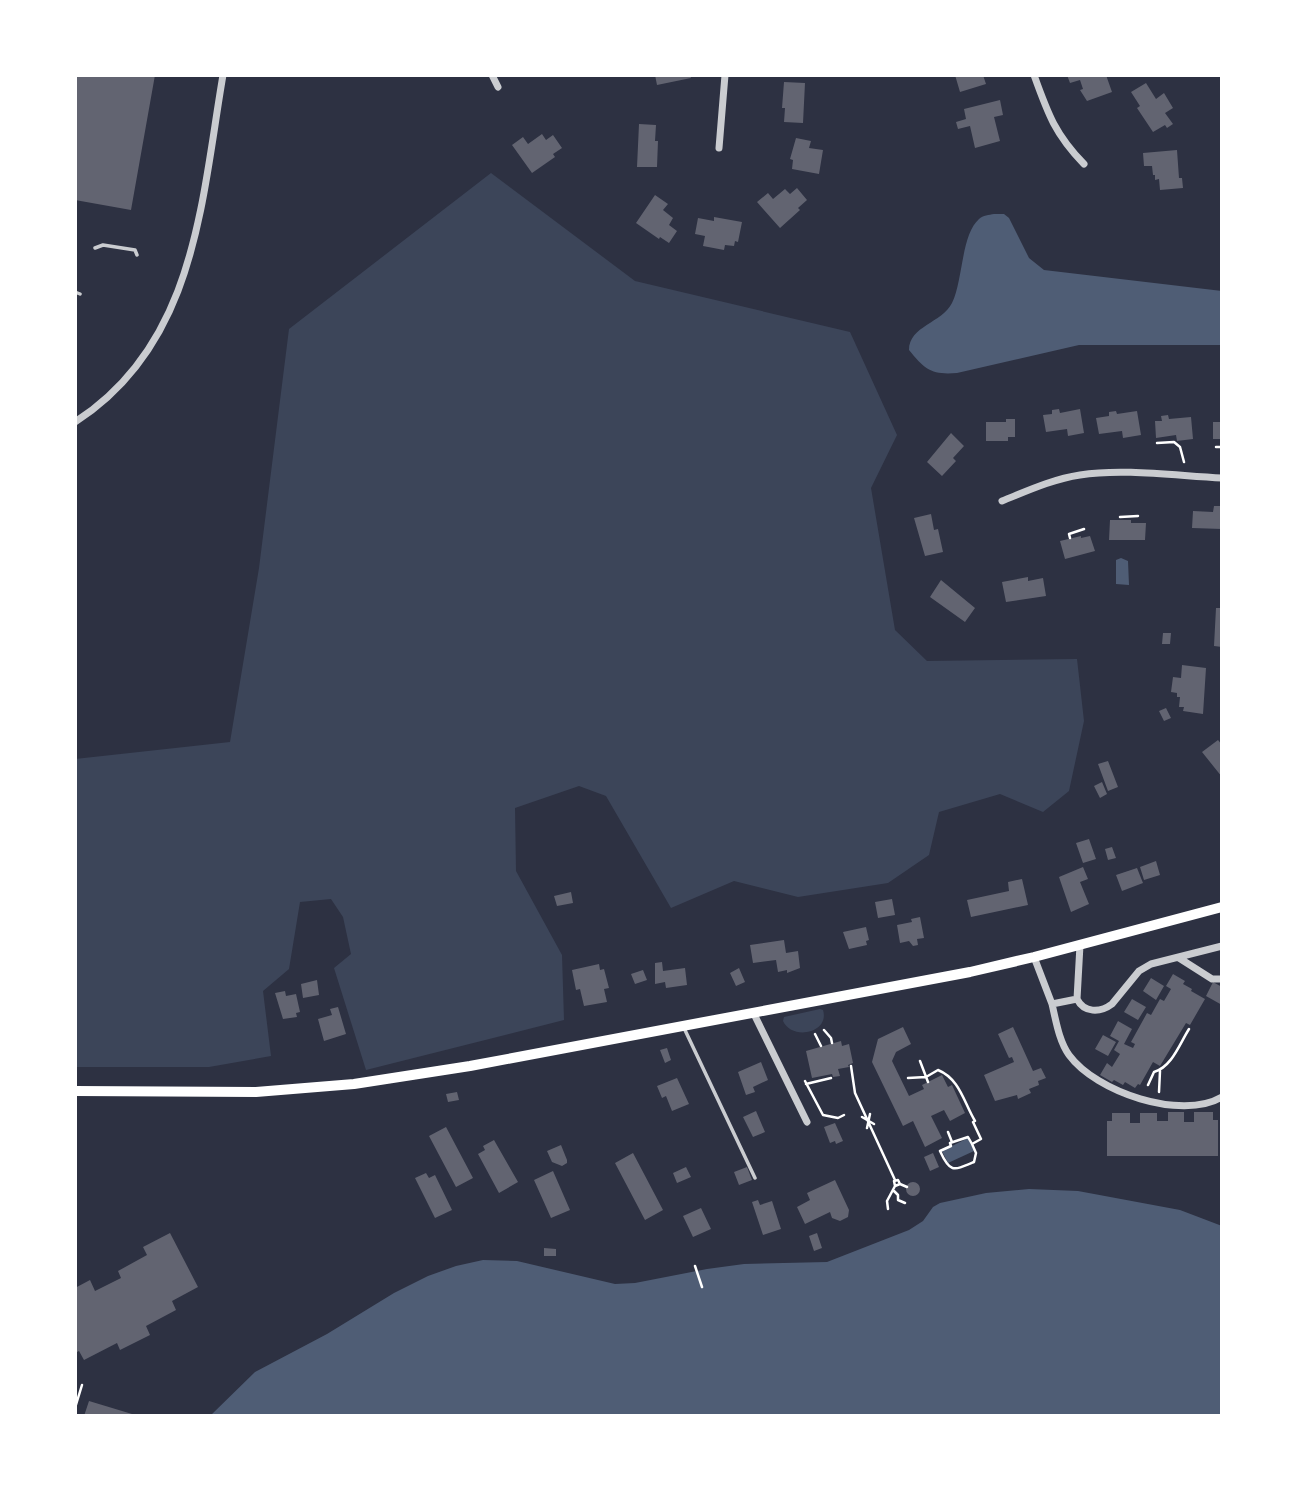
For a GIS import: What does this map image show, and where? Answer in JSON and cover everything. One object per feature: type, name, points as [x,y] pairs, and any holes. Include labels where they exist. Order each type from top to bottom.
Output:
[{"type":"main road","points":[[75,1091],[243,1092],[338,1086],[459,1068],[923,981],[1034,957],[1222,907]]},
{"type":"street","points":[[75,422],[109,397],[129,376],[157,335],[175,301],[194,247],[223,75]]},
{"type":"street","points":[[492,75],[498,87]]},
{"type":"street","points":[[719,148],[725,75]]},
{"type":"street","points":[[1034,75],[1058,133],[1084,164]]},
{"type":"street","points":[[1002,501],[1039,486],[1081,474],[1222,478]]},
{"type":"street","points":[[1080,945],[1077,999],[1081,1006],[1090,1010],[1107,1008],[1139,971],[1151,964],[1222,946]]},
{"type":"street","points":[[1034,957],[1062,1040],[1069,1055],[1081,1067],[1119,1091],[1157,1102],[1193,1106],[1222,1097]]},
{"type":"street","points":[[1179,958],[1212,979],[1222,979]]},
{"type":"street","points":[[1052,1004],[1077,999]]},
{"type":"street","points":[[753,1012],[807,1122]]},
{"type":"lane","points":[[96,248],[103,245],[135,250],[137,255]]},
{"type":"lane","points":[[683,1026],[755,1178]]},
{"type":"path","points":[[1157,443],[1174,442],[1180,447],[1184,462]]},
{"type":"path","points":[[1216,447],[1222,447]]},
{"type":"path","points":[[1120,517],[1138,516]]},
{"type":"path","points":[[1070,538],[1069,534],[1072,532],[1084,529]]},
{"type":"path","points":[[1147,1085],[1154,1072],[1160,1071],[1170,1060],[1189,1029]]},
{"type":"path","points":[[824,1030],[832,1043]]},
{"type":"path","points":[[815,1034],[821,1046]]},
{"type":"path","points":[[920,1061],[927,1079]]},
{"type":"path","points":[[851,1066],[853,1087],[895,1180],[888,1209]]},
{"type":"path","points":[[908,1078],[927,1079],[938,1070],[947,1073],[975,1121],[973,1122],[981,1139],[972,1144]]},
{"type":"path","points":[[1157,1102],[1160,1071]]},
{"type":"path","points":[[831,1078],[806,1083],[822,1115],[838,1118],[844,1115]]},
{"type":"path","points":[[867,1128],[870,1114]]},
{"type":"path","points":[[862,1117],[874,1124]]},
{"type":"path","points":[[948,1132],[953,1142]]},
{"type":"path","points":[[968,1137],[976,1153],[974,1162],[957,1170],[950,1169],[941,1159],[940,1151],[951,1146],[950,1143],[953,1142],[968,1137]]},
{"type":"path","points":[[895,1180],[899,1180],[900,1184]]},
{"type":"path","points":[[895,1186],[907,1186]]},
{"type":"path","points":[[894,1191],[898,1200],[905,1203]]},
{"type":"path","points":[[695,1266],[702,1287]]},
{"type":"path","points":[[75,1408],[82,1385]]},
{"type":"shaded area","points":[[491,173],[635,281],[850,332],[897,435],[871,488],[895,630],[927,661],[1077,659],[1084,721],[1069,791],[1043,812],[1000,794],[939,812],[929,855],[888,883],[798,897],[734,881],[671,908],[606,796],[579,786],[515,808],[516,871],[562,955],[564,1020],[366,1070],[334,968],[351,954],[343,917],[331,899],[300,902],[289,969],[263,991],[271,1056],[209,1067],[75,1067],[75,759],[230,742],[259,568],[289,329]]},
{"type":"shaded area","points":[[1004,214],[1009,218],[1029,258],[1044,270],[1222,291],[1222,345],[1079,345],[957,373],[930,370],[909,350],[910,342],[914,335],[947,310],[952,303],[965,247],[973,226],[986,215]]},
{"type":"shaded area","points":[[1121,558],[1128,561],[1129,585],[1116,584],[1116,560]]},
{"type":"shaded area","points":[[823,1010],[824,1018],[816,1029],[809,1032],[794,1031],[783,1021],[784,1017]]},
{"type":"shaded area","points":[[968,1138],[974,1151],[948,1163],[942,1151]]},
{"type":"shaded area","points":[[1029,1189],[1078,1191],[1180,1210],[1222,1226],[1222,1416],[210,1416],[255,1372],[327,1334],[394,1293],[456,1266],[483,1260],[517,1261],[615,1284],[744,1264],[827,1262],[909,1230],[923,1221],[933,1207],[940,1203],[986,1193]]},
{"type":"building","points":[[75,75],[155,75],[131,210],[75,200]]},
{"type":"building","points":[[655,75],[690,75],[691,78],[657,85]]},
{"type":"building","points":[[955,75],[983,75],[986,84],[960,92]]},
{"type":"building","points":[[1067,75],[1106,75],[1112,92],[1087,101],[1080,90],[1083,89],[1080,80],[1070,83]]},
{"type":"building","points":[[784,82],[805,83],[803,123],[784,122]]},
{"type":"building","points":[[1146,83],[1156,99],[1164,93],[1173,108],[1165,113],[1173,124],[1167,128],[1165,125],[1153,132],[1137,108],[1140,106],[1131,92]]},
{"type":"building","points":[[1000,100],[1003,115],[994,117],[1000,141],[975,148],[970,126],[958,129],[956,122],[966,119],[964,109]]},
{"type":"building","points":[[639,124],[656,125],[657,167],[637,167]]},
{"type":"building","points":[[542,134],[546,140],[553,135],[562,148],[553,154],[555,157],[532,173],[512,145],[523,137],[528,144]]},
{"type":"building","points":[[796,138],[811,141],[809,148],[823,150],[819,174],[792,169],[793,160],[790,159]]},
{"type":"building","points":[[1177,150],[1179,178],[1182,178],[1183,188],[1160,190],[1159,179],[1155,180],[1152,166],[1144,166],[1143,153]]},
{"type":"building","points":[[797,188],[807,200],[780,228],[757,202],[768,193],[773,199],[785,189],[790,194]]},
{"type":"building","points":[[655,195],[668,204],[663,210],[673,218],[669,225],[677,231],[669,243],[636,223]]},
{"type":"building","points":[[714,217],[742,222],[738,242],[735,241],[734,246],[725,245],[724,250],[703,246],[705,236],[695,234],[698,218],[714,221]]},
{"type":"building","points":[[1059,409],[1060,413],[1080,409],[1084,433],[1068,436],[1067,429],[1046,432],[1043,415],[1052,414],[1052,410]]},
{"type":"building","points":[[1116,411],[1117,414],[1137,411],[1141,435],[1123,438],[1122,431],[1099,434],[1096,418],[1109,416],[1109,412]]},
{"type":"building","points":[[1168,415],[1169,419],[1191,417],[1193,439],[1177,441],[1176,435],[1156,438],[1155,421],[1162,421],[1161,416]]},
{"type":"building","points":[[1006,419],[1015,419],[1015,437],[1008,437],[1008,441],[986,441],[986,422],[1006,422]]},
{"type":"building","points":[[1213,422],[1222,422],[1222,439],[1213,439]]},
{"type":"building","points":[[951,433],[964,446],[953,458],[956,461],[942,476],[927,462]]},
{"type":"building","points":[[1214,506],[1222,506],[1222,529],[1192,528],[1193,511],[1213,512]]},
{"type":"building","points":[[931,514],[934,530],[938,529],[943,552],[925,556],[914,518]]},
{"type":"building","points":[[1110,520],[1146,523],[1145,540],[1109,540]]},
{"type":"building","points":[[1090,536],[1095,551],[1065,559],[1060,541]]},
{"type":"building","points":[[1028,577],[1028,581],[1043,578],[1046,596],[1006,602],[1002,582]]},
{"type":"building","points":[[941,580],[975,608],[965,622],[930,597]]},
{"type":"building","points":[[1216,608],[1222,608],[1222,647],[1214,646]]},
{"type":"building","points":[[1163,633],[1171,633],[1170,644],[1162,644]]},
{"type":"building","points":[[1182,665],[1206,668],[1203,714],[1183,711],[1184,707],[1179,707],[1180,697],[1171,692],[1173,677],[1181,678]]},
{"type":"building","points":[[1166,708],[1171,718],[1164,721],[1159,711]]},
{"type":"building","points":[[1218,740],[1222,745],[1222,777],[1202,752]]},
{"type":"building","points":[[1108,761],[1118,787],[1108,791],[1098,764]]},
{"type":"building","points":[[1102,782],[1107,794],[1100,798],[1094,786]]},
{"type":"building","points":[[1089,839],[1096,859],[1083,863],[1076,843]]},
{"type":"building","points":[[1112,847],[1116,858],[1108,860],[1105,849]]},
{"type":"building","points":[[1156,861],[1160,875],[1144,880],[1140,867]]},
{"type":"building","points":[[1083,867],[1088,879],[1080,882],[1089,904],[1071,912],[1059,877]]},
{"type":"building","points":[[1137,868],[1143,883],[1122,891],[1116,875]]},
{"type":"building","points":[[1022,879],[1028,905],[971,917],[967,900],[1009,891],[1008,882]]},
{"type":"building","points":[[571,892],[573,903],[557,906],[554,896]]},
{"type":"building","points":[[892,899],[895,915],[878,918],[875,902]]},
{"type":"building","points":[[920,917],[924,938],[917,939],[918,945],[913,946],[909,941],[900,943],[897,925]]},
{"type":"building","points":[[866,927],[869,940],[866,941],[867,945],[849,949],[843,932]]},
{"type":"building","points":[[784,940],[786,953],[798,951],[800,968],[787,973],[787,970],[778,972],[776,960],[753,963],[750,945]]},
{"type":"building","points":[[662,962],[663,971],[685,968],[687,985],[666,988],[665,982],[655,984],[655,963]]},
{"type":"building","points":[[599,964],[600,970],[604,969],[609,988],[604,989],[607,1002],[584,1006],[580,989],[576,990],[572,970]]},
{"type":"building","points":[[739,968],[745,982],[736,986],[730,973]]},
{"type":"building","points":[[643,970],[647,980],[635,984],[631,974]]},
{"type":"building","points":[[1173,974],[1185,981],[1183,984],[1192,989],[1191,991],[1205,999],[1190,1025],[1186,1023],[1160,1066],[1153,1062],[1140,1085],[1135,1088],[1125,1082],[1123,1085],[1114,1080],[1112,1082],[1100,1075],[1107,1063],[1112,1067],[1120,1054],[1114,1050],[1119,1041],[1110,1036],[1118,1021],[1132,1029],[1124,1044],[1133,1048],[1135,1044],[1131,1042],[1147,1013],[1151,1015],[1160,999],[1164,1001],[1171,989],[1166,986]]},
{"type":"building","points":[[1151,978],[1164,986],[1156,1000],[1143,991]]},
{"type":"building","points":[[317,980],[319,995],[303,998],[301,984]]},
{"type":"building","points":[[1213,982],[1222,987],[1222,1005],[1206,996]]},
{"type":"building","points":[[285,991],[286,996],[296,994],[300,1012],[296,1013],[297,1017],[283,1019],[275,993]]},
{"type":"building","points":[[1132,999],[1146,1007],[1138,1020],[1124,1012]]},
{"type":"building","points":[[338,1007],[346,1034],[324,1041],[318,1019],[332,1015],[330,1009]]},
{"type":"building","points":[[903,1027],[911,1044],[896,1052],[892,1061],[909,1096],[924,1089],[922,1085],[942,1075],[948,1087],[952,1085],[965,1113],[950,1121],[944,1110],[931,1116],[942,1138],[925,1147],[913,1121],[903,1126],[872,1062],[878,1039]]},
{"type":"building","points":[[1013,1027],[1033,1071],[1041,1068],[1046,1078],[1029,1089],[1031,1093],[1018,1099],[1017,1095],[995,1101],[984,1075],[1014,1062],[1012,1057],[1009,1058],[998,1034]]},
{"type":"building","points":[[1103,1035],[1116,1042],[1108,1056],[1095,1049]]},
{"type":"building","points":[[841,1041],[842,1046],[849,1044],[853,1063],[848,1065],[849,1067],[838,1069],[840,1076],[833,1077],[832,1074],[812,1078],[806,1051]]},
{"type":"building","points":[[667,1048],[671,1060],[665,1063],[660,1050]]},
{"type":"building","points":[[761,1062],[768,1080],[753,1087],[755,1092],[746,1095],[738,1072]]},
{"type":"building","points":[[677,1078],[689,1104],[672,1111],[666,1096],[662,1098],[657,1086]]},
{"type":"building","points":[[457,1092],[459,1100],[448,1102],[446,1094]]},
{"type":"building","points":[[756,1111],[765,1132],[753,1137],[743,1117]]},
{"type":"building","points":[[1168,1112],[1184,1112],[1184,1122],[1194,1122],[1194,1112],[1213,1112],[1213,1120],[1218,1120],[1218,1156],[1107,1156],[1107,1121],[1112,1121],[1112,1113],[1130,1113],[1130,1123],[1140,1123],[1140,1113],[1157,1113],[1157,1121],[1168,1121]]},
{"type":"building","points":[[835,1123],[843,1141],[836,1144],[835,1141],[830,1143],[824,1127]]},
{"type":"building","points":[[446,1127],[473,1178],[456,1187],[429,1136]]},
{"type":"building","points":[[494,1140],[518,1182],[499,1193],[478,1154],[485,1150],[483,1146]]},
{"type":"building","points":[[561,1145],[567,1160],[562,1166],[552,1162],[547,1151]]},
{"type":"building","points":[[633,1153],[663,1210],[645,1220],[615,1163]]},
{"type":"building","points":[[933,1153],[939,1167],[930,1171],[924,1157]]},
{"type":"building","points":[[686,1167],[691,1177],[677,1183],[673,1173]]},
{"type":"building","points":[[747,1167],[752,1180],[739,1185],[734,1172]]},
{"type":"building","points":[[553,1171],[570,1210],[551,1218],[534,1180]]},
{"type":"building","points":[[426,1173],[429,1178],[435,1175],[452,1210],[435,1218],[415,1178]]},
{"type":"building","points":[[835,1180],[849,1210],[848,1217],[840,1221],[832,1218],[830,1212],[805,1224],[797,1207],[810,1200],[807,1193]]},
{"type":"building","points":[[913,1182],[918,1184],[918,1194],[913,1196],[908,1194],[906,1189],[908,1184]]},
{"type":"building","points":[[758,1200],[760,1205],[772,1201],[781,1229],[763,1235],[752,1202]]},
{"type":"building","points":[[701,1208],[711,1229],[693,1237],[683,1216]]},
{"type":"building","points":[[170,1233],[198,1287],[172,1301],[176,1310],[146,1326],[150,1335],[120,1350],[117,1343],[84,1360],[79,1351],[75,1353],[75,1288],[90,1280],[95,1291],[121,1278],[118,1271],[147,1255],[143,1247]]},
{"type":"building","points":[[817,1233],[822,1248],[814,1251],[809,1236]]},
{"type":"building","points":[[544,1248],[556,1249],[556,1256],[544,1256]]},
{"type":"building","points":[[89,1401],[132,1414],[132,1416],[84,1416]]}]
